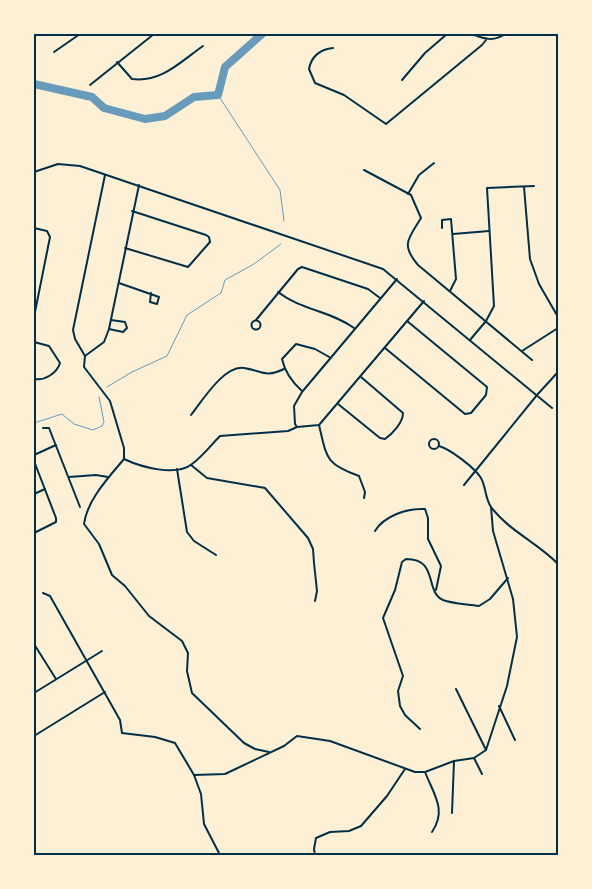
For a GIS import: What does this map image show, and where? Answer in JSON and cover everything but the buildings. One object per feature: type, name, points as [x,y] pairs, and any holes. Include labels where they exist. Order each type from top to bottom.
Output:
[{"type":"street","points":[[54,52],[80,34]]},
{"type":"street","points":[[90,85],[154,34]]},
{"type":"street","points":[[402,80],[425,53],[447,34]]},
{"type":"street","points":[[472,34],[486,40],[499,38],[505,34]]},
{"type":"street","points":[[333,48],[322,50],[312,59],[309,69],[315,83],[344,95],[386,124],[482,46],[486,40]]},
{"type":"street","points":[[117,62],[132,80],[147,81],[162,76],[203,46]]},
{"type":"street","points":[[408,194],[419,175],[434,163]]},
{"type":"street","points":[[34,172],[58,164],[80,166],[383,269],[552,408]]},
{"type":"street","points":[[364,170],[411,195],[421,218],[407,241],[407,248],[418,265],[532,360]]},
{"type":"street","points":[[105,174],[73,330],[74,339],[85,356],[84,367],[110,401],[124,448],[124,459],[108,477],[86,513],[84,524],[99,544],[112,575],[125,586],[148,616],[182,641],[188,653],[187,671],[192,693],[244,743],[255,749],[269,752]]},
{"type":"street","points":[[85,356],[104,342],[109,329],[139,185]]},
{"type":"street","points":[[524,186],[530,259],[539,284],[558,318]]},
{"type":"street","points":[[470,340],[486,321],[494,306],[487,188],[534,186]]},
{"type":"street","points":[[125,248],[188,267],[210,242],[206,235],[132,212]]},
{"type":"street","points":[[442,228],[442,220],[451,219],[456,279],[450,291]]},
{"type":"street","points":[[34,228],[47,231],[50,237],[34,317]]},
{"type":"street","points":[[453,234],[489,231]]},
{"type":"street","points":[[256,320],[298,269],[302,268],[368,289],[380,298]]},
{"type":"street","points":[[297,427],[295,424],[294,406],[302,392],[397,279]]},
{"type":"street","points":[[118,283],[151,293],[159,298],[157,304],[150,302],[151,293]]},
{"type":"street","points":[[278,292],[290,302],[342,319],[355,329]]},
{"type":"street","points":[[124,459],[156,469],[177,469],[192,465],[220,436],[288,431],[297,427],[319,425],[424,301]]},
{"type":"street","points":[[109,329],[122,332],[127,328],[125,322],[110,320]]},
{"type":"street","points":[[385,348],[465,414],[471,413],[486,395],[487,387],[408,321]]},
{"type":"street","points":[[522,351],[558,328]]},
{"type":"street","points":[[34,342],[49,346],[60,363],[58,370],[45,378],[34,379]]},
{"type":"street","points":[[302,392],[284,369],[282,359],[296,344],[315,349],[331,358]]},
{"type":"street","points":[[192,415],[210,390],[235,368],[264,375],[273,374],[284,369]]},
{"type":"street","points":[[464,485],[474,470],[558,372]]},
{"type":"street","points":[[338,404],[380,438],[384,439],[389,436],[403,419],[403,413],[361,377]]},
{"type":"street","points":[[319,425],[326,458],[343,471],[359,476],[365,492],[364,498]]},
{"type":"street","points":[[43,428],[49,428],[80,507]]},
{"type":"street","points":[[34,455],[56,445]]},
{"type":"street","points":[[194,775],[225,774],[284,746],[297,736],[304,735],[330,741],[404,769],[425,772],[454,761],[474,758],[486,750],[507,686],[517,637],[508,578],[493,531],[491,507],[481,478],[449,450],[439,446]]},
{"type":"street","points":[[34,461],[56,518],[56,522],[34,533]]},
{"type":"street","points":[[192,465],[207,478],[264,488],[308,538],[313,549],[317,591],[314,602]]},
{"type":"street","points":[[177,469],[188,532],[194,541],[216,555]]},
{"type":"street","points":[[69,477],[96,474],[108,477]]},
{"type":"street","points":[[34,494],[45,489]]},
{"type":"street","points":[[491,507],[510,527],[546,552],[558,564]]},
{"type":"street","points":[[375,531],[380,523],[388,517],[416,509],[425,509],[428,518],[428,540],[441,566],[435,592]]},
{"type":"street","points":[[420,729],[405,715],[400,706],[398,691],[403,676],[382,618],[395,590],[402,562],[406,559],[422,563],[428,570],[435,592],[442,600],[479,606],[490,599],[508,578]]},
{"type":"street","points":[[43,592],[50,596],[87,660],[120,720],[122,732],[155,737],[175,744],[194,775],[201,794],[204,824],[220,855]]},
{"type":"street","points":[[34,644],[56,679]]},
{"type":"street","points":[[34,693],[102,651]]},
{"type":"street","points":[[456,689],[486,750]]},
{"type":"street","points":[[34,736],[105,692]]},
{"type":"street","points":[[499,706],[515,740]]},
{"type":"street","points":[[474,758],[482,774]]},
{"type":"street","points":[[452,813],[454,761]]},
{"type":"street","points":[[315,855],[316,838],[330,832],[349,831],[361,826],[404,769]]},
{"type":"street","points":[[425,772],[441,813],[440,821],[432,832]]},
{"type":"waterway","points":[[34,84],[92,97],[104,108],[145,119],[165,116],[194,97],[218,95],[225,67],[262,34]]},
{"type":"waterway","points":[[218,95],[280,190],[284,221]]},
{"type":"waterway","points":[[107,387],[132,372],[167,356],[187,315],[221,293],[225,280],[254,264],[281,244]]},
{"type":"waterway","points":[[34,423],[62,414],[74,424],[93,430],[102,426],[104,422],[99,397]]}]
